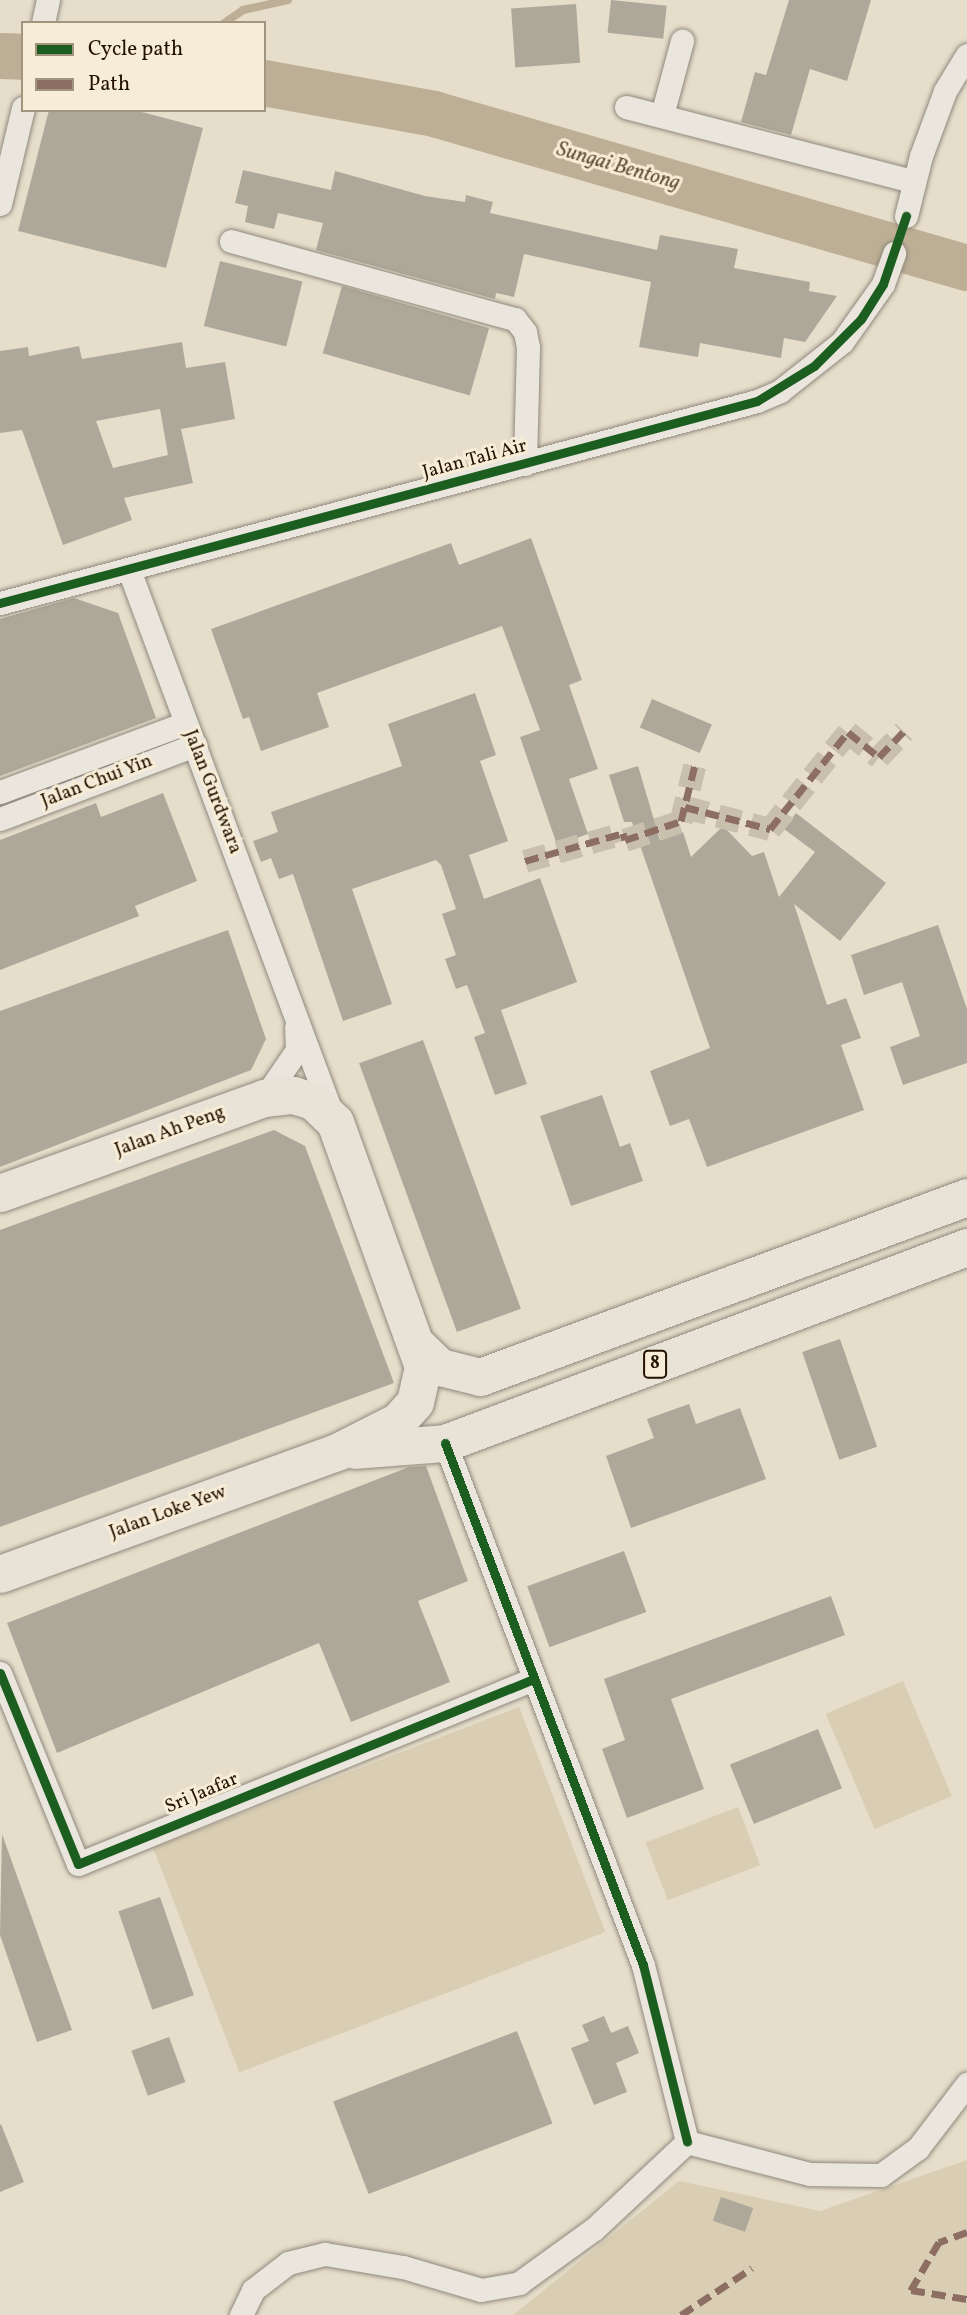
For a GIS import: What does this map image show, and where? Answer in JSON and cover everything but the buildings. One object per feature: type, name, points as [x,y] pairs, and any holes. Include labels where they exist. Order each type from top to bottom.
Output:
[{"type":"main road","name":"Jalan Ah Peng","points":[[0,1193],[264,1098],[293,1095],[313,1101],[335,1122]]},
{"type":"main road","points":[[335,1122],[423,1367],[415,1402],[398,1421],[337,1452]]},
{"type":"main road","points":[[415,1343],[440,1367],[480,1377],[967,1197]]},
{"type":"main road","name":"8","points":[[337,1452],[445,1443],[967,1247]]},
{"type":"main road","name":"Jalan Loke Yew","points":[[0,1574],[337,1452]]},
{"type":"street","points":[[43,21],[48,0]]},
{"type":"street","points":[[662,115],[682,41]]},
{"type":"street","points":[[906,216],[913,181],[945,91],[967,55]]},
{"type":"street","points":[[626,107],[913,181]]},
{"type":"street","points":[[1,192],[21,115]]},
{"type":"street","points":[[231,241],[515,319],[526,332],[528,347],[525,464]]},
{"type":"street","name":"Jalan Tali Air","points":[[0,603],[704,418],[780,391],[848,334],[883,284],[894,253]]},
{"type":"street","name":"Jalan Gurdwara","points":[[129,570],[335,1122]]},
{"type":"street","name":"Jalan Chui Yin","points":[[0,792],[186,723]]},
{"type":"street","name":"Jalan Chui Yin","points":[[0,819],[195,746]]},
{"type":"street","points":[[264,1098],[298,1050],[296,1013]]},
{"type":"street","points":[[445,1443],[531,1680],[643,1965],[687,2142]]},
{"type":"street","name":"Sri Jaafar","points":[[0,1673],[78,1864],[531,1680]]},
{"type":"street","points":[[687,2142],[810,2174],[881,2175],[918,2148],[967,2084]]},
{"type":"street","points":[[241,2315],[253,2290],[288,2263],[325,2253],[403,2267],[481,2290],[519,2283],[594,2229],[687,2142]]},
{"type":"shaded area","points":[[903,1681],[952,1796],[875,1829],[826,1714]]},
{"type":"shaded area","points":[[519,1707],[605,1932],[239,2072],[153,1847]]},
{"type":"shaded area","points":[[738,1807],[760,1865],[668,1900],[646,1842]]},
{"type":"shaded area","points":[[967,2160],[967,2315],[513,2315],[679,2181],[820,2211]]},
{"type":"waterway","points":[[227,21],[243,10],[288,0]]},
{"type":"waterway","name":"Sungai Bentong","points":[[0,56],[21,57]]},
{"type":"waterway","name":"Sungai Bentong","points":[[266,83],[434,114],[967,268]]},
{"type":"tunnel","points":[[685,807],[770,829],[848,732],[879,757],[904,731]]},
{"type":"tunnel","points":[[525,861],[623,833],[625,840],[681,821],[696,761]]},
{"type":"marked path","points":[[685,807],[770,829],[848,732],[879,757],[904,731]]},
{"type":"marked path","points":[[525,861],[623,833],[625,840],[681,821],[696,761]]},
{"type":"marked path","points":[[967,2232],[939,2242],[911,2290],[967,2299]]},
{"type":"marked path","points":[[681,2315],[752,2268]]},
{"type":"cycle path","points":[[0,603],[757,401],[814,366],[861,319],[883,284],[906,216]]},
{"type":"cycle path","points":[[445,1443],[643,1965],[687,2142]]},
{"type":"cycle path","points":[[0,1673],[78,1864],[531,1680]]}]
